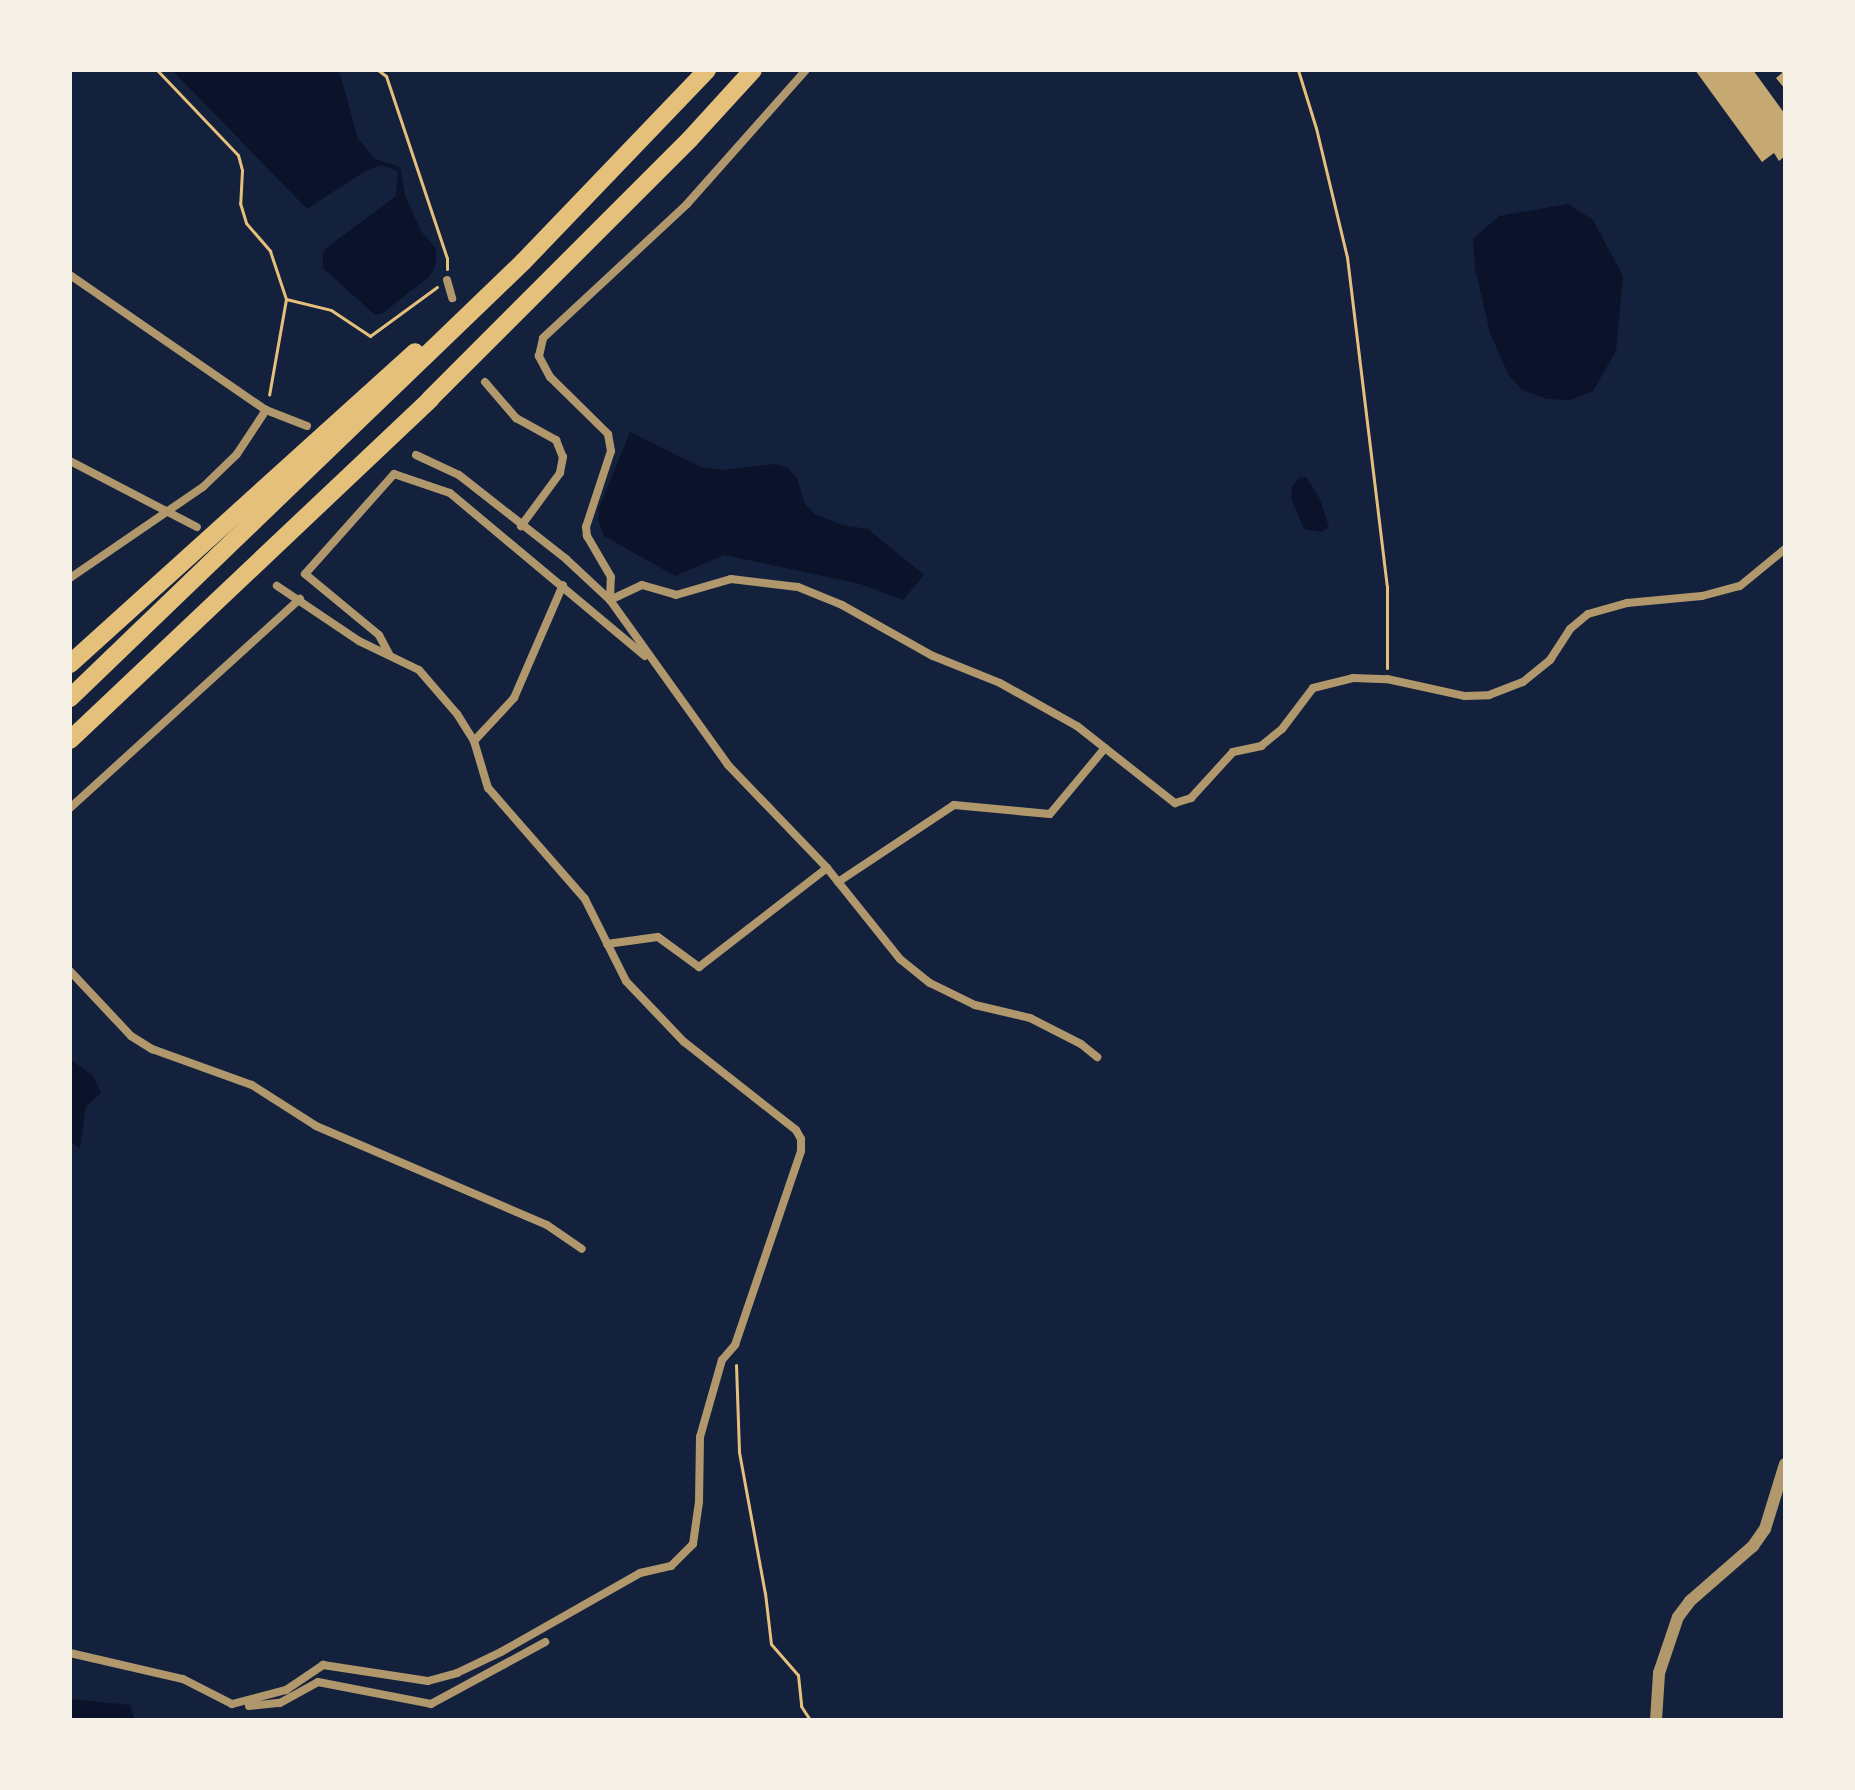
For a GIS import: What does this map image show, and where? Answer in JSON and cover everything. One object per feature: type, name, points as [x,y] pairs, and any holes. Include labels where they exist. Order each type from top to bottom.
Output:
[{"type":"highway","points":[[70,698],[243,536],[523,262],[707,70]]},
{"type":"highway","points":[[70,740],[430,399],[690,139],[753,70]]},
{"type":"highway","points":[[70,664],[398,366],[523,262]]},
{"type":"street","points":[[610,600],[611,577],[587,536],[586,527],[611,451],[608,434],[550,377],[539,356],[543,338],[687,204],[806,70]]},
{"type":"street","points":[[70,275],[266,410],[307,426]]},
{"type":"street","points":[[447,280],[452,298]]},
{"type":"street","points":[[485,382],[516,418],[556,440],[563,457],[560,473],[521,526]]},
{"type":"street","points":[[70,578],[170,513],[237,454],[266,410]]},
{"type":"street","points":[[416,455],[459,475],[610,600],[728,765],[827,868],[900,959],[930,983],[975,1005],[1030,1018],[1081,1044],[1097,1057]]},
{"type":"street","points":[[70,461],[197,527]]},
{"type":"street","points":[[389,654],[379,635],[305,574],[394,474],[450,493],[652,661]]},
{"type":"street","points":[[610,600],[642,585],[676,595],[731,579],[798,587],[842,605],[933,656],[1000,683],[1077,726],[1175,803],[1191,798],[1233,752],[1261,746],[1282,729],[1313,688],[1353,678],[1387,679],[1465,696],[1489,695],[1523,682],[1550,660],[1570,629],[1588,614],[1627,603],[1702,596],[1740,586],[1785,549]]},
{"type":"street","points":[[474,741],[514,698],[563,585]]},
{"type":"street","points":[[232,1704],[286,1690],[323,1665],[410,1681],[428,1681],[457,1673],[501,1652],[640,1573],[671,1566],[680,1559],[693,1544],[699,1502],[700,1437],[722,1360],[735,1345],[801,1151],[801,1139],[773,1109],[684,1042],[626,981],[585,899],[488,788],[474,741],[457,714],[419,670],[359,641],[277,586]]},
{"type":"street","points":[[70,808],[300,599]]},
{"type":"street","points":[[838,882],[954,805],[1050,814],[1105,748]]},
{"type":"street","points":[[607,944],[658,937],[699,967],[827,868]]},
{"type":"street","points":[[70,971],[131,1036],[152,1049],[252,1085],[316,1126],[547,1225],[582,1249]]},
{"type":"street","points":[[1656,1720],[1659,1673],[1678,1617],[1759,1538],[1785,1464]]},
{"type":"street","points":[[70,1653],[183,1679],[232,1704],[260,1707],[280,1703],[318,1682],[431,1704],[545,1642]]},
{"type":"path","points":[[157,70],[238,155],[242,170],[240,203],[246,223],[270,251],[286,299],[266,410]]},
{"type":"path","points":[[286,299],[331,310],[370,336],[447,280],[447,258],[386,76],[378,70]]},
{"type":"path","points":[[1298,70],[1316,128],[1347,257],[1387,586],[1387,679]]},
{"type":"path","points":[[735,1345],[739,1452],[765,1593],[771,1644],[798,1675],[801,1706],[810,1720]]},
{"type":"water","points":[[172,70],[339,70],[358,139],[375,159],[400,167],[405,195],[421,231],[436,249],[436,264],[430,276],[383,313],[375,315],[323,268],[323,254],[326,248],[396,196],[398,171],[381,165],[367,170],[307,209]]},
{"type":"water","points":[[1568,204],[1593,220],[1623,276],[1616,351],[1593,391],[1571,400],[1547,399],[1522,390],[1508,374],[1490,333],[1475,268],[1473,239],[1499,216]]},
{"type":"water","points":[[630,432],[701,467],[722,470],[775,464],[788,468],[797,478],[805,504],[815,514],[842,525],[868,529],[924,575],[903,600],[860,584],[724,555],[675,576],[604,536],[598,520],[599,508]]},
{"type":"water","points":[[1306,477],[1320,499],[1329,527],[1322,532],[1304,529],[1291,498],[1292,487],[1299,478]]},
{"type":"water","points":[[70,1059],[93,1076],[101,1093],[86,1107],[80,1148],[70,1142]]},
{"type":"water","points":[[70,1699],[130,1705],[135,1720],[70,1720]]},
{"type":"building","points":[[1695,70],[1753,70],[1785,114],[1785,156],[1779,161],[1774,153],[1762,162]]},
{"type":"building","points":[[1780,70],[1785,70],[1785,89],[1776,78],[1782,73]]}]
